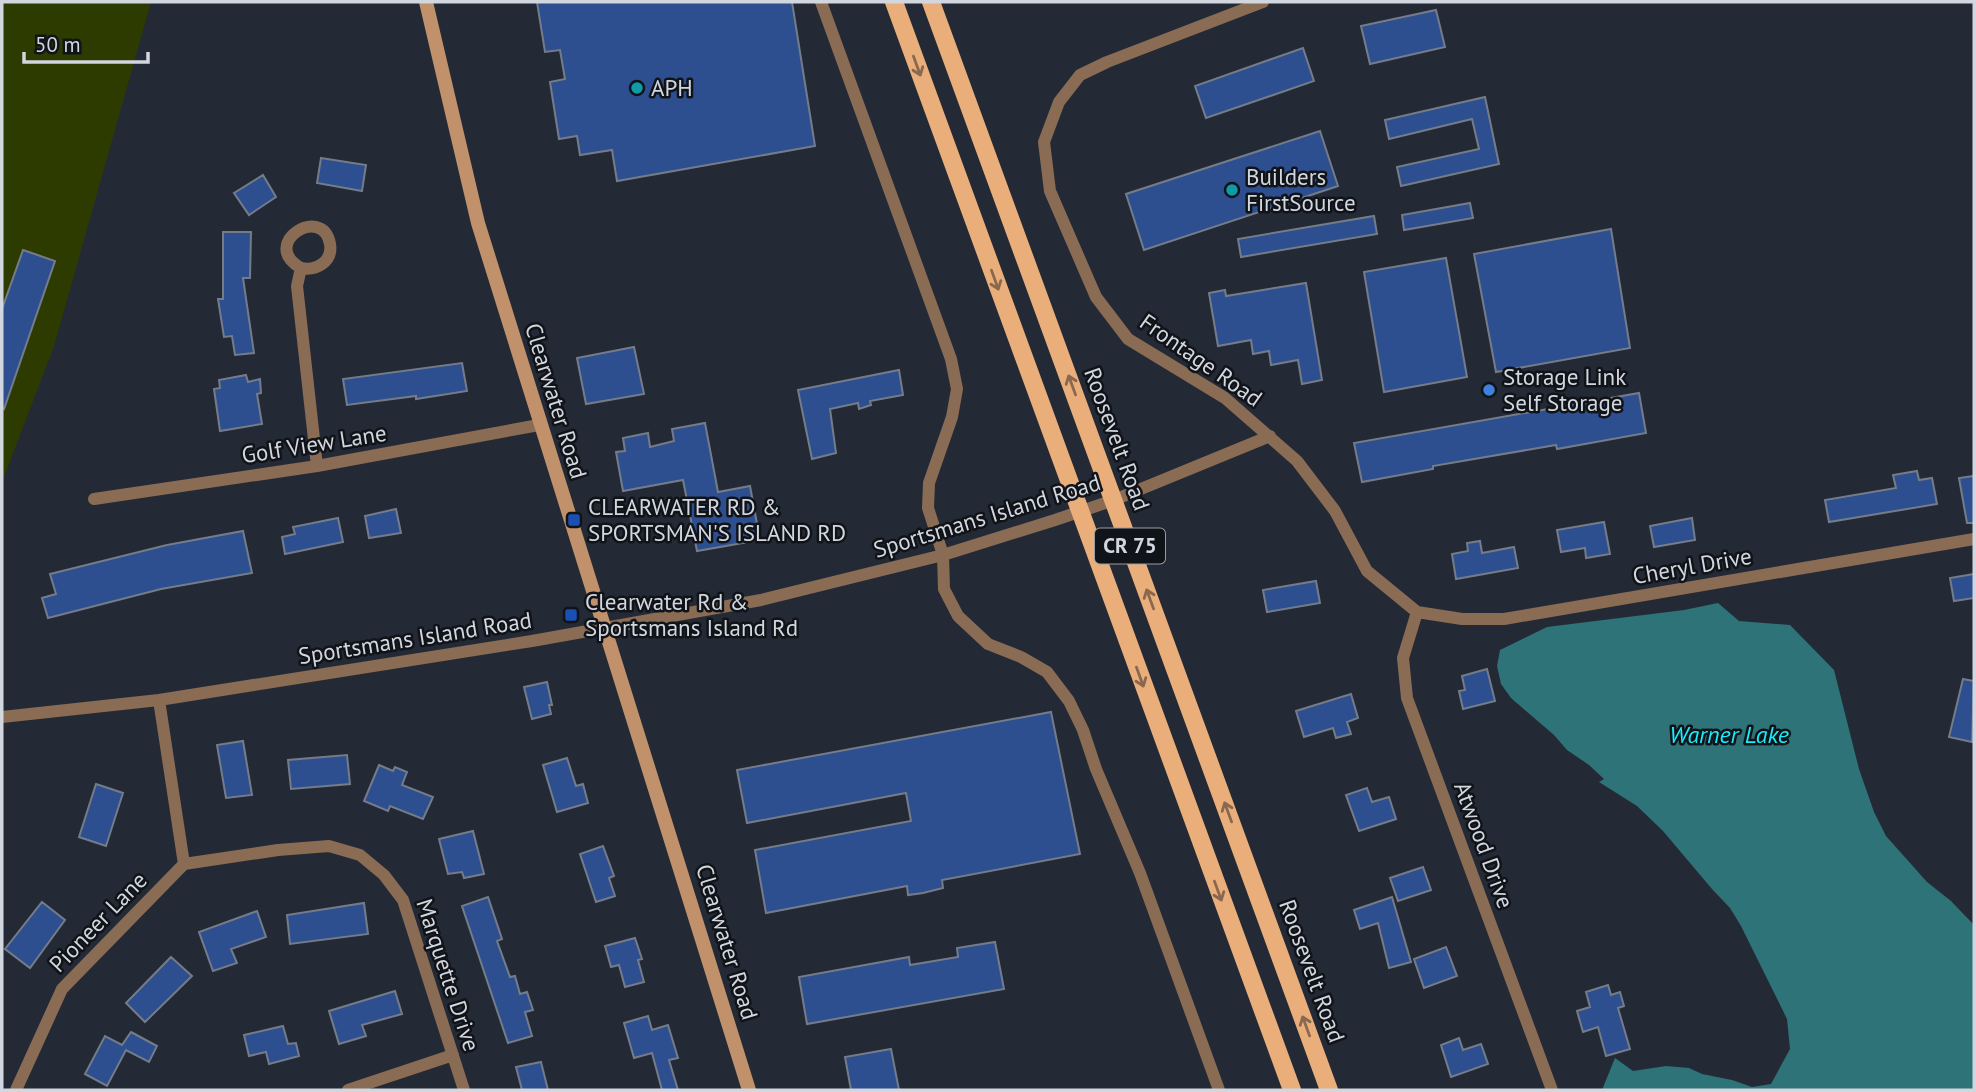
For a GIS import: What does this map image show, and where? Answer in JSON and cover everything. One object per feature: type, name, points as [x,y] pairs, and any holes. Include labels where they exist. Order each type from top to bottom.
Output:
[{"type":"main road","name":"CR 75","points":[[894,2],[1292,1090]]},
{"type":"main road","name":"Roosevelt Road","points":[[931,2],[1329,1090]]},
{"type":"street","name":"Clearwater Road","points":[[426,2],[478,223],[749,1090]]},
{"type":"street","points":[[821,2],[953,369],[957,389],[952,417],[929,483],[928,509],[943,555],[944,589],[958,616],[988,644],[1021,657],[1047,672],[1069,701],[1140,873],[1219,1090]]},
{"type":"street","name":"Frontage Road","points":[[1264,2],[1107,62],[1080,75],[1059,102],[1044,142],[1050,191],[1096,297],[1128,339],[1225,398],[1297,461],[1335,511],[1367,571],[1417,611]]},
{"type":"street","points":[[301,268],[297,286],[317,466]]},
{"type":"street","name":"Golf View Lane","points":[[94,499],[317,466],[539,425]]},
{"type":"street","name":"Sportsmans Island Road","points":[[2,717],[159,700],[604,629],[761,600],[943,555],[1080,512],[1270,436]]},
{"type":"street","name":"Cheryl Drive","points":[[1417,611],[1462,619],[1504,620],[1974,539]]},
{"type":"street","name":"Atwood Drive","points":[[1417,611],[1403,658],[1407,698],[1552,1090]]},
{"type":"street","points":[[159,700],[184,864]]},
{"type":"street","name":"Marquette Drive","points":[[184,864],[278,850],[329,846],[360,855],[384,875],[403,900],[464,1090]]},
{"type":"street","name":"Pioneer Lane","points":[[16,1090],[62,989],[184,864]]},
{"type":"street","points":[[348,1090],[453,1055]]},
{"type":"shaded area","points":[[2,2],[151,2],[54,346],[2,482]]},
{"type":"water","name":"Warner Lake","points":[[1718,603],[1739,621],[1790,625],[1834,670],[1859,769],[1874,812],[1886,836],[1927,882],[1951,901],[1974,925],[1974,1090],[1602,1090],[1615,1058],[1633,1071],[1666,1066],[1689,1068],[1752,1087],[1771,1084],[1790,1049],[1787,1019],[1730,908],[1663,831],[1637,806],[1599,782],[1604,779],[1567,750],[1554,735],[1511,698],[1501,684],[1497,666],[1500,650],[1547,627],[1684,610]]},
{"type":"building","name":"APH","points":[[537,2],[792,2],[815,146],[617,181],[612,150],[580,155],[577,136],[559,139],[550,82],[565,79],[560,50],[545,52]]},
{"type":"building","points":[[1436,10],[1445,47],[1370,64],[1361,26]]},
{"type":"building","points":[[1303,48],[1314,81],[1206,118],[1195,86]]},
{"type":"building","points":[[1485,97],[1499,164],[1401,186],[1397,167],[1479,149],[1472,119],[1389,139],[1385,120]]},
{"type":"building","name":"Builders FirstSource","points":[[1320,131],[1338,186],[1144,250],[1126,194]]},
{"type":"building","points":[[321,158],[366,165],[362,191],[317,183]]},
{"type":"building","points":[[263,175],[276,197],[249,215],[234,193]]},
{"type":"building","points":[[1470,203],[1473,218],[1404,230],[1402,215]]},
{"type":"building","points":[[1374,216],[1377,234],[1241,257],[1238,239]]},
{"type":"building","points":[[1611,229],[1630,348],[1496,372],[1474,254]]},
{"type":"building","points":[[223,232],[251,232],[250,278],[243,278],[254,353],[235,355],[232,336],[224,337],[218,299],[223,299]]},
{"type":"building","points":[[23,250],[55,261],[4,409],[2,309]]},
{"type":"building","points":[[1446,258],[1467,377],[1384,392],[1364,272]]},
{"type":"building","points":[[1306,283],[1322,380],[1302,384],[1298,360],[1271,365],[1269,351],[1253,354],[1251,340],[1218,346],[1209,293],[1225,290],[1226,296]]},
{"type":"building","points":[[634,347],[644,394],[586,404],[577,358]]},
{"type":"building","points":[[462,363],[467,391],[347,405],[343,379]]},
{"type":"building","points":[[899,370],[903,395],[870,401],[871,405],[859,409],[858,403],[830,409],[836,453],[812,459],[798,390]]},
{"type":"building","points":[[246,375],[248,382],[260,379],[261,393],[257,394],[262,424],[220,431],[214,389],[220,388],[219,380]]},
{"type":"building","points":[[1639,393],[1646,433],[1557,449],[1556,445],[1433,466],[1433,469],[1362,482],[1354,443]]},
{"type":"building","points":[[705,423],[718,492],[750,486],[760,540],[697,551],[683,480],[623,491],[616,452],[625,451],[623,438],[648,433],[650,447],[674,441],[672,429]]},
{"type":"building","points":[[1917,471],[1919,480],[1932,478],[1937,504],[1829,522],[1825,500],[1896,488],[1893,475]]},
{"type":"building","points":[[1974,476],[1974,523],[1967,523],[1959,478]]},
{"type":"building","points":[[396,509],[401,533],[369,538],[365,516]]},
{"type":"building","points":[[338,518],[343,542],[285,554],[282,537],[295,534],[293,527]]},
{"type":"building","points":[[1692,518],[1695,540],[1654,547],[1650,526]]},
{"type":"building","points":[[1604,522],[1610,554],[1586,558],[1585,548],[1561,552],[1557,530]]},
{"type":"building","points":[[243,531],[252,573],[161,589],[48,618],[42,598],[56,594],[50,574],[167,545]]},
{"type":"building","points":[[1480,541],[1482,553],[1514,547],[1518,568],[1456,579],[1452,554],[1468,551],[1467,543]]},
{"type":"building","points":[[1974,574],[1974,598],[1954,601],[1950,578]]},
{"type":"building","points":[[1316,581],[1320,603],[1267,612],[1263,590]]},
{"type":"building","points":[[1487,669],[1495,701],[1463,709],[1459,691],[1465,690],[1462,676]]},
{"type":"building","points":[[1963,679],[1974,681],[1972,742],[1949,737]]},
{"type":"building","points":[[547,682],[552,705],[549,705],[551,714],[532,719],[524,687]]},
{"type":"building","points":[[1351,694],[1358,718],[1347,722],[1351,734],[1336,738],[1333,728],[1304,737],[1296,711]]},
{"type":"building","points":[[1051,712],[1080,854],[942,880],[943,888],[923,893],[908,895],[907,886],[766,913],[755,850],[911,821],[906,793],[747,823],[737,770]]},
{"type":"building","points":[[243,741],[252,795],[226,798],[217,745]]},
{"type":"building","points":[[347,755],[350,784],[291,789],[288,760]]},
{"type":"building","points":[[567,758],[576,786],[583,784],[588,803],[557,812],[543,765]]},
{"type":"building","points":[[379,765],[393,771],[395,767],[407,772],[402,785],[433,797],[423,819],[390,806],[388,811],[364,801]]},
{"type":"building","points":[[96,784],[123,793],[106,846],[79,837]]},
{"type":"building","points":[[1367,788],[1372,802],[1389,797],[1396,819],[1359,831],[1346,795]]},
{"type":"building","points":[[473,831],[484,874],[464,878],[462,872],[448,874],[439,839]]},
{"type":"building","points":[[603,846],[614,876],[609,878],[615,896],[596,902],[580,854]]},
{"type":"building","points":[[1423,867],[1431,890],[1398,901],[1390,878]]},
{"type":"building","points":[[488,897],[502,939],[497,941],[510,977],[515,976],[520,994],[527,992],[533,1010],[525,1012],[532,1036],[508,1043],[462,906]]},
{"type":"building","points":[[1392,897],[1411,962],[1389,968],[1378,923],[1360,929],[1354,910]]},
{"type":"building","points":[[42,902],[65,920],[30,968],[5,949]]},
{"type":"building","points":[[364,903],[368,934],[290,944],[287,915]]},
{"type":"building","points":[[257,911],[266,937],[231,949],[237,963],[213,971],[199,932]]},
{"type":"building","points":[[635,938],[642,959],[638,960],[644,982],[625,987],[619,965],[611,967],[605,946]]},
{"type":"building","points":[[995,942],[1004,989],[807,1024],[799,977],[909,957],[910,965],[958,957],[957,948]]},
{"type":"building","points":[[1446,947],[1457,976],[1424,988],[1414,959]]},
{"type":"building","points":[[171,957],[192,976],[145,1022],[126,1003]]},
{"type":"building","points":[[1608,985],[1611,995],[1620,992],[1624,1006],[1618,1008],[1630,1049],[1606,1056],[1598,1027],[1583,1032],[1577,1011],[1590,1007],[1586,992]]},
{"type":"building","points":[[395,991],[402,1014],[362,1025],[366,1036],[339,1044],[329,1011]]},
{"type":"building","points":[[648,1016],[652,1030],[668,1025],[678,1058],[669,1060],[678,1090],[662,1090],[652,1053],[634,1058],[624,1023]]},
{"type":"building","points":[[283,1026],[288,1044],[296,1043],[299,1056],[269,1064],[266,1052],[249,1056],[244,1035]]},
{"type":"building","points":[[131,1032],[157,1046],[149,1062],[126,1050],[107,1086],[85,1074],[105,1036],[122,1045]]},
{"type":"building","points":[[1459,1038],[1463,1050],[1481,1044],[1488,1064],[1451,1077],[1441,1045]]},
{"type":"building","points":[[891,1049],[899,1090],[851,1090],[845,1057]]},
{"type":"building","points":[[541,1062],[548,1090],[522,1090],[516,1067]]},
{"type":"place","name":"APH","points":[[637,88]]},
{"type":"place","name":"Builders FirstSource","points":[[1232,190]]},
{"type":"place","name":"Storage Link Self Storage","points":[[1489,390]]},
{"type":"place","name":"CLEARWATER RD & SPORTSMAN'S ISLAND RD","points":[[574,520]]},
{"type":"place","name":"Clearwater Rd & Sportsmans Island Rd","points":[[571,615]]}]
